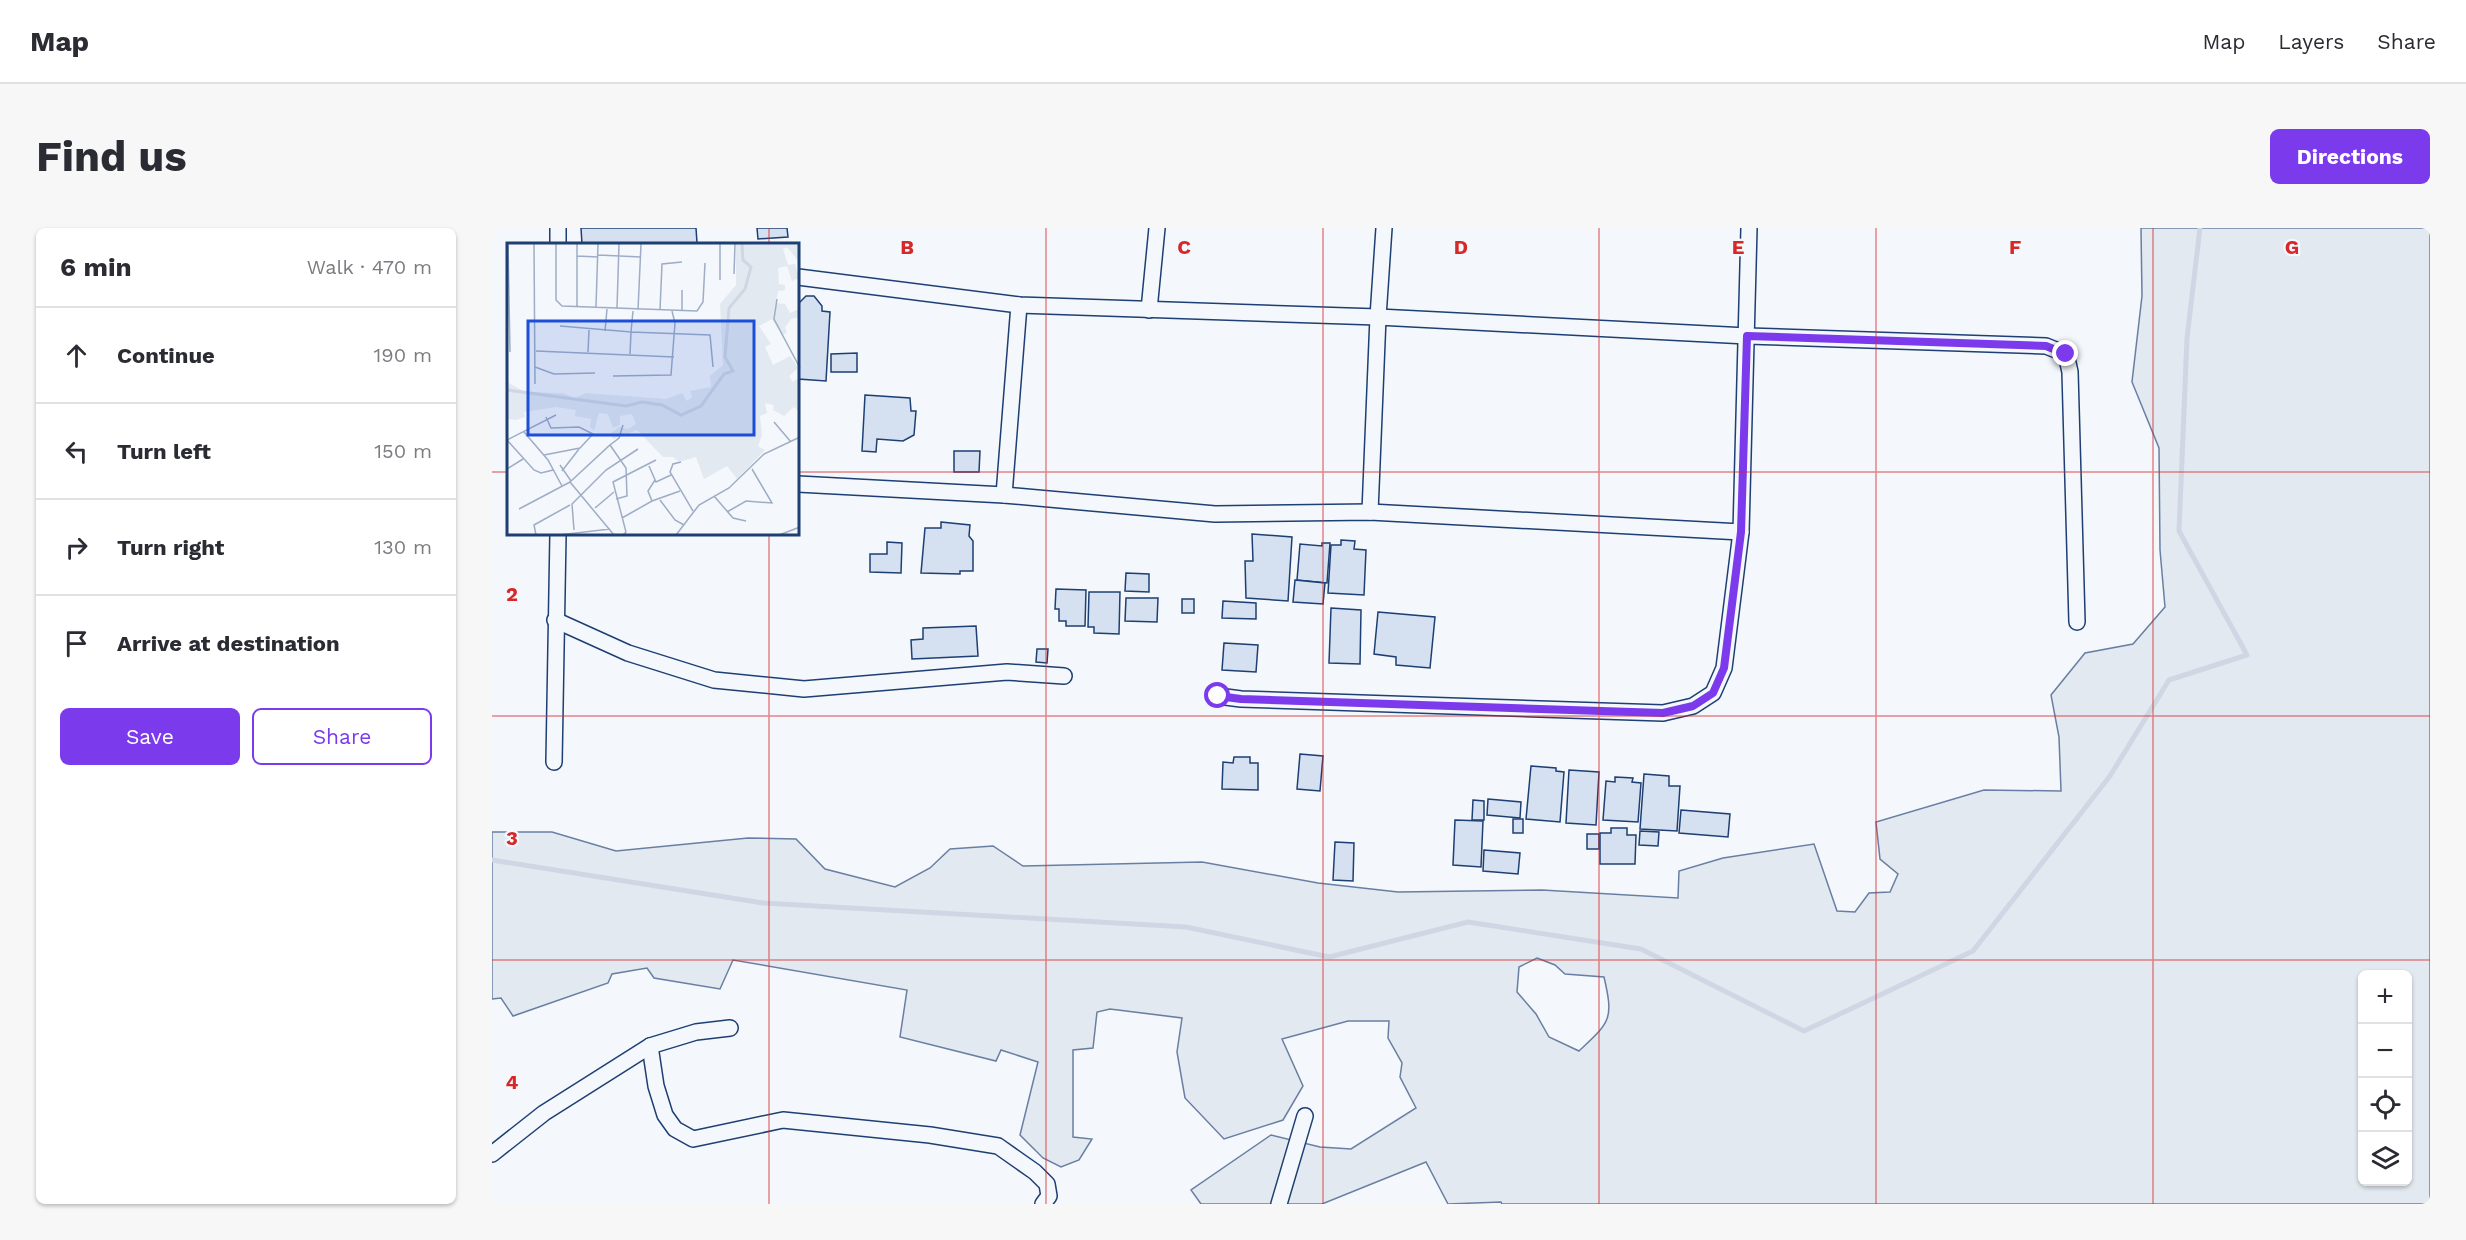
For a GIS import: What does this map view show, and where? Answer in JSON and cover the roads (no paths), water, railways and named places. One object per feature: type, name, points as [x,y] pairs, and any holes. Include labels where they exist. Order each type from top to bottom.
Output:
[{"type":"street","points":[[1149,310],[1157,228]]},
{"type":"street","points":[[1370,512],[1384,228]]},
{"type":"street","points":[[1218,696],[1241,699],[1663,713],[1693,706],[1713,693],[1724,668],[1741,532],[1749,228]]},
{"type":"street","points":[[800,277],[1018,305],[1378,317],[1747,336],[2046,346],[2066,354],[2070,372],[2078,622]]},
{"type":"street","points":[[1004,495],[1018,305]]},
{"type":"street","points":[[800,484],[1004,495],[1215,514],[1370,512],[1741,532]]},
{"type":"street","points":[[554,762],[558,536]]},
{"type":"street","points":[[555,620],[628,653],[714,680],[804,689],[1007,672],[1064,676]]},
{"type":"street","points":[[492,1154],[544,1113],[650,1046],[696,1032],[730,1028]]},
{"type":"street","points":[[650,1046],[656,1086],[665,1114],[675,1130],[693,1139],[783,1120],[930,1135],[998,1146],[1035,1172],[1047,1184],[1049,1196],[1043,1204]]},
{"type":"street","points":[[1279,1204],[1305,1116]]},
{"type":"waterway","points":[[492,860],[763,903],[1186,927],[1329,957],[1468,922],[1641,949],[1804,1031],[1973,951],[2110,776],[2169,680],[2247,655],[2179,531],[2187,338],[2200,228]]}]
